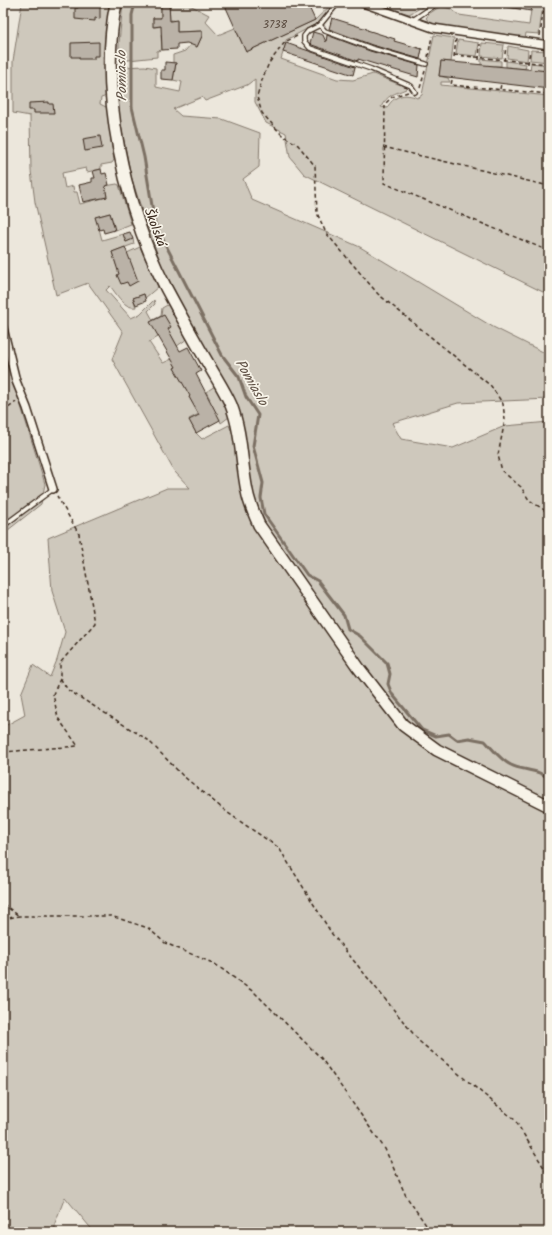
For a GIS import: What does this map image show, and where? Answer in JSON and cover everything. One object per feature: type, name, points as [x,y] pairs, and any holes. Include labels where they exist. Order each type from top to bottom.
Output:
[{"type":"street","name":"Školská","points":[[116,3],[111,63],[114,113],[132,204],[146,243],[166,289],[231,405],[241,442],[247,491],[251,507],[259,525],[358,667],[408,730],[437,750],[549,806]]},
{"type":"street","points":[[363,3],[433,28],[549,45]]},
{"type":"street","points":[[3,328],[14,374],[53,489]]},
{"type":"lane","points":[[338,3],[320,25],[308,31],[304,36],[304,41],[310,48],[371,69],[411,86],[415,92]]},
{"type":"lane","points":[[412,21],[438,3]]},
{"type":"lane","points":[[320,25],[325,31],[371,48],[426,64]]},
{"type":"lane","points":[[3,526],[53,489]]},
{"type":"path","points":[[541,31],[543,13],[549,10]]},
{"type":"path","points":[[308,31],[285,42],[269,63],[262,77],[257,97],[262,114],[282,135],[298,145],[315,166],[317,213],[326,233],[378,294],[491,386],[503,404],[505,420],[498,455],[502,471],[521,487],[529,500],[549,513]]},
{"type":"path","points":[[457,32],[454,56],[549,64]]},
{"type":"path","points":[[479,59],[481,36]]},
{"type":"path","points":[[504,60],[507,40]]},
{"type":"path","points":[[528,63],[530,43]]},
{"type":"path","points":[[452,80],[451,85],[549,94]]},
{"type":"path","points":[[476,82],[476,87]]},
{"type":"path","points":[[500,90],[501,84]]},
{"type":"path","points":[[525,92],[526,88]]},
{"type":"path","points":[[549,186],[384,147],[384,182],[549,251]]},
{"type":"path","points":[[3,412],[16,403],[20,391]]},
{"type":"path","points":[[3,752],[78,746],[58,718],[53,694],[60,678],[60,663],[95,623],[79,534],[53,489]]},
{"type":"path","points":[[60,678],[68,690],[148,740],[182,775],[228,813],[279,848],[332,934],[420,1042],[515,1120],[549,1176]]},
{"type":"path","points":[[3,904],[19,916]]},
{"type":"path","points":[[3,919],[19,916],[111,916],[148,928],[165,943],[215,964],[255,993],[321,1058],[385,1149],[406,1196],[426,1225],[428,1232]]},
{"type":"shaded area","points":[[22,3],[111,3],[110,18],[107,19],[105,38],[108,38],[107,56],[103,56],[103,65],[107,65],[107,96],[101,98],[100,104],[108,108],[114,160],[112,163],[101,165],[101,169],[87,172],[86,168],[62,173],[65,188],[73,186],[74,192],[77,192],[80,204],[107,197],[105,186],[119,185],[131,224],[113,231],[112,227],[114,226],[110,213],[96,217],[102,240],[123,234],[126,242],[133,239],[134,244],[112,252],[117,267],[127,253],[140,247],[158,287],[145,298],[144,294],[133,298],[136,307],[128,306],[124,303],[110,286],[106,290],[131,318],[140,314],[154,300],[155,304],[148,311],[153,320],[161,316],[162,308],[169,304],[187,339],[177,346],[169,331],[149,342],[163,363],[172,359],[176,367],[174,368],[187,390],[197,392],[189,397],[195,407],[210,399],[206,392],[215,386],[229,417],[221,423],[220,420],[199,414],[189,419],[196,433],[202,439],[229,425],[231,430],[233,429],[245,444],[241,416],[163,269],[131,176],[118,103],[119,68],[122,67],[145,66],[156,68],[156,87],[180,92],[182,82],[173,80],[176,63],[173,63],[173,55],[185,51],[191,44],[197,47],[202,36],[202,31],[177,32],[177,21],[171,20],[170,26],[169,3],[186,3],[209,15],[205,21],[218,35],[235,28],[246,52],[315,20],[333,3],[335,3],[320,22],[286,40],[281,59],[337,79],[353,80],[373,74],[406,87],[406,89],[388,97],[381,107],[387,108],[396,98],[400,96],[408,95],[417,98],[422,95],[434,35],[454,38],[451,62],[441,61],[439,76],[448,78],[450,82],[441,82],[441,85],[549,96],[549,295],[304,174],[290,157],[286,133],[266,123],[255,102],[255,79],[247,85],[205,101],[202,97],[173,109],[181,116],[222,119],[260,133],[259,167],[243,179],[252,200],[360,247],[493,327],[549,355],[549,399],[458,403],[392,423],[401,439],[453,448],[505,426],[549,422],[549,1232],[94,1232],[65,1197],[55,1223],[55,1232],[3,1232],[3,727],[25,715],[21,694],[33,665],[50,677],[57,660],[65,632],[52,591],[48,538],[167,488],[190,488],[174,471],[112,359],[123,332],[88,283],[56,295],[35,202],[31,171],[30,116],[13,113],[13,61]]},
{"type":"shaded area","points":[[123,3],[161,3],[161,18],[153,18],[154,27],[165,26],[166,34],[161,35],[162,50],[157,51],[157,57],[119,61],[119,43]]},
{"type":"shaded area","points":[[374,3],[430,3],[409,14]]},
{"type":"shaded area","points":[[532,3],[549,3],[549,8],[542,12],[539,34],[526,33],[525,39],[466,31],[430,23],[426,18],[430,13],[441,6],[451,9],[459,15],[529,25]]},
{"type":"shaded area","points":[[458,40],[479,43],[477,56],[456,54]]},
{"type":"shaded area","points":[[482,43],[504,45],[502,58],[481,56]]},
{"type":"shaded area","points":[[508,46],[528,50],[527,61],[507,58]]},
{"type":"shaded area","points":[[531,50],[549,51],[549,62],[530,60]]},
{"type":"shaded area","points":[[481,59],[501,61],[501,66],[481,66]]},
{"type":"shaded area","points":[[506,61],[526,64],[525,69],[506,67]]},
{"type":"shaded area","points":[[531,63],[549,65],[549,71],[530,70]]},
{"type":"shaded area","points":[[3,348],[45,484],[41,504],[3,534]]},
{"type":"building","points":[[78,3],[100,3],[100,19],[95,18],[95,21],[75,19],[75,8],[78,8]]},
{"type":"building","points":[[161,3],[169,3],[170,21],[177,20],[177,32],[202,31],[202,36],[197,47],[187,43],[177,44],[177,49],[162,50],[161,26],[153,27],[153,18],[161,18]]},
{"type":"building","points":[[224,3],[307,3],[315,20],[246,52]]},
{"type":"building","points":[[507,3],[532,3],[531,11],[507,7]]},
{"type":"building","points":[[332,18],[395,39],[394,41],[422,49],[420,59],[372,45],[329,29]]},
{"type":"building","points":[[313,32],[323,35],[326,42],[327,35],[370,51],[419,65],[418,77],[358,59],[358,61],[312,45],[310,43]]},
{"type":"building","points":[[99,42],[99,56],[94,56],[94,59],[79,59],[79,57],[71,57],[71,43]]},
{"type":"building","points":[[286,43],[355,67],[353,75],[283,52]]},
{"type":"building","points":[[441,61],[549,71],[549,89],[439,76]]},
{"type":"building","points":[[165,62],[176,63],[173,80],[161,79],[161,70],[165,70]]},
{"type":"building","points":[[49,102],[49,104],[53,104],[54,113],[34,113],[34,110],[29,110],[29,103]]},
{"type":"building","points":[[100,136],[102,148],[85,151],[83,139]]},
{"type":"building","points":[[101,169],[102,174],[106,173],[109,185],[105,186],[107,197],[83,202],[79,185],[92,182],[92,178],[95,178],[93,171]]},
{"type":"building","points":[[110,213],[115,230],[104,233],[103,229],[99,230],[95,217]]},
{"type":"building","points":[[130,232],[133,239],[126,242],[123,234]]},
{"type":"building","points":[[125,247],[138,281],[129,286],[127,282],[121,284],[117,275],[119,274],[112,252]]},
{"type":"building","points":[[144,294],[146,301],[136,305],[133,298]]},
{"type":"building","points":[[164,315],[171,327],[168,329],[180,351],[188,347],[201,371],[196,374],[220,420],[196,433],[189,420],[199,415],[174,368],[176,367],[150,322]]},
{"type":"waterway","name":"Pomiaslo","points":[[135,3],[132,15],[132,107],[144,157],[155,224],[222,355],[239,377],[246,397],[258,415],[253,446],[263,483],[261,498],[264,514],[307,575],[318,581],[344,615],[348,629],[360,636],[387,663],[390,674],[388,684],[392,694],[422,730],[436,736],[449,734],[457,740],[469,738],[485,741],[507,763],[515,767],[546,776],[549,780]]},
{"type":"waterway","points":[[3,1226],[8,1232]]}]
